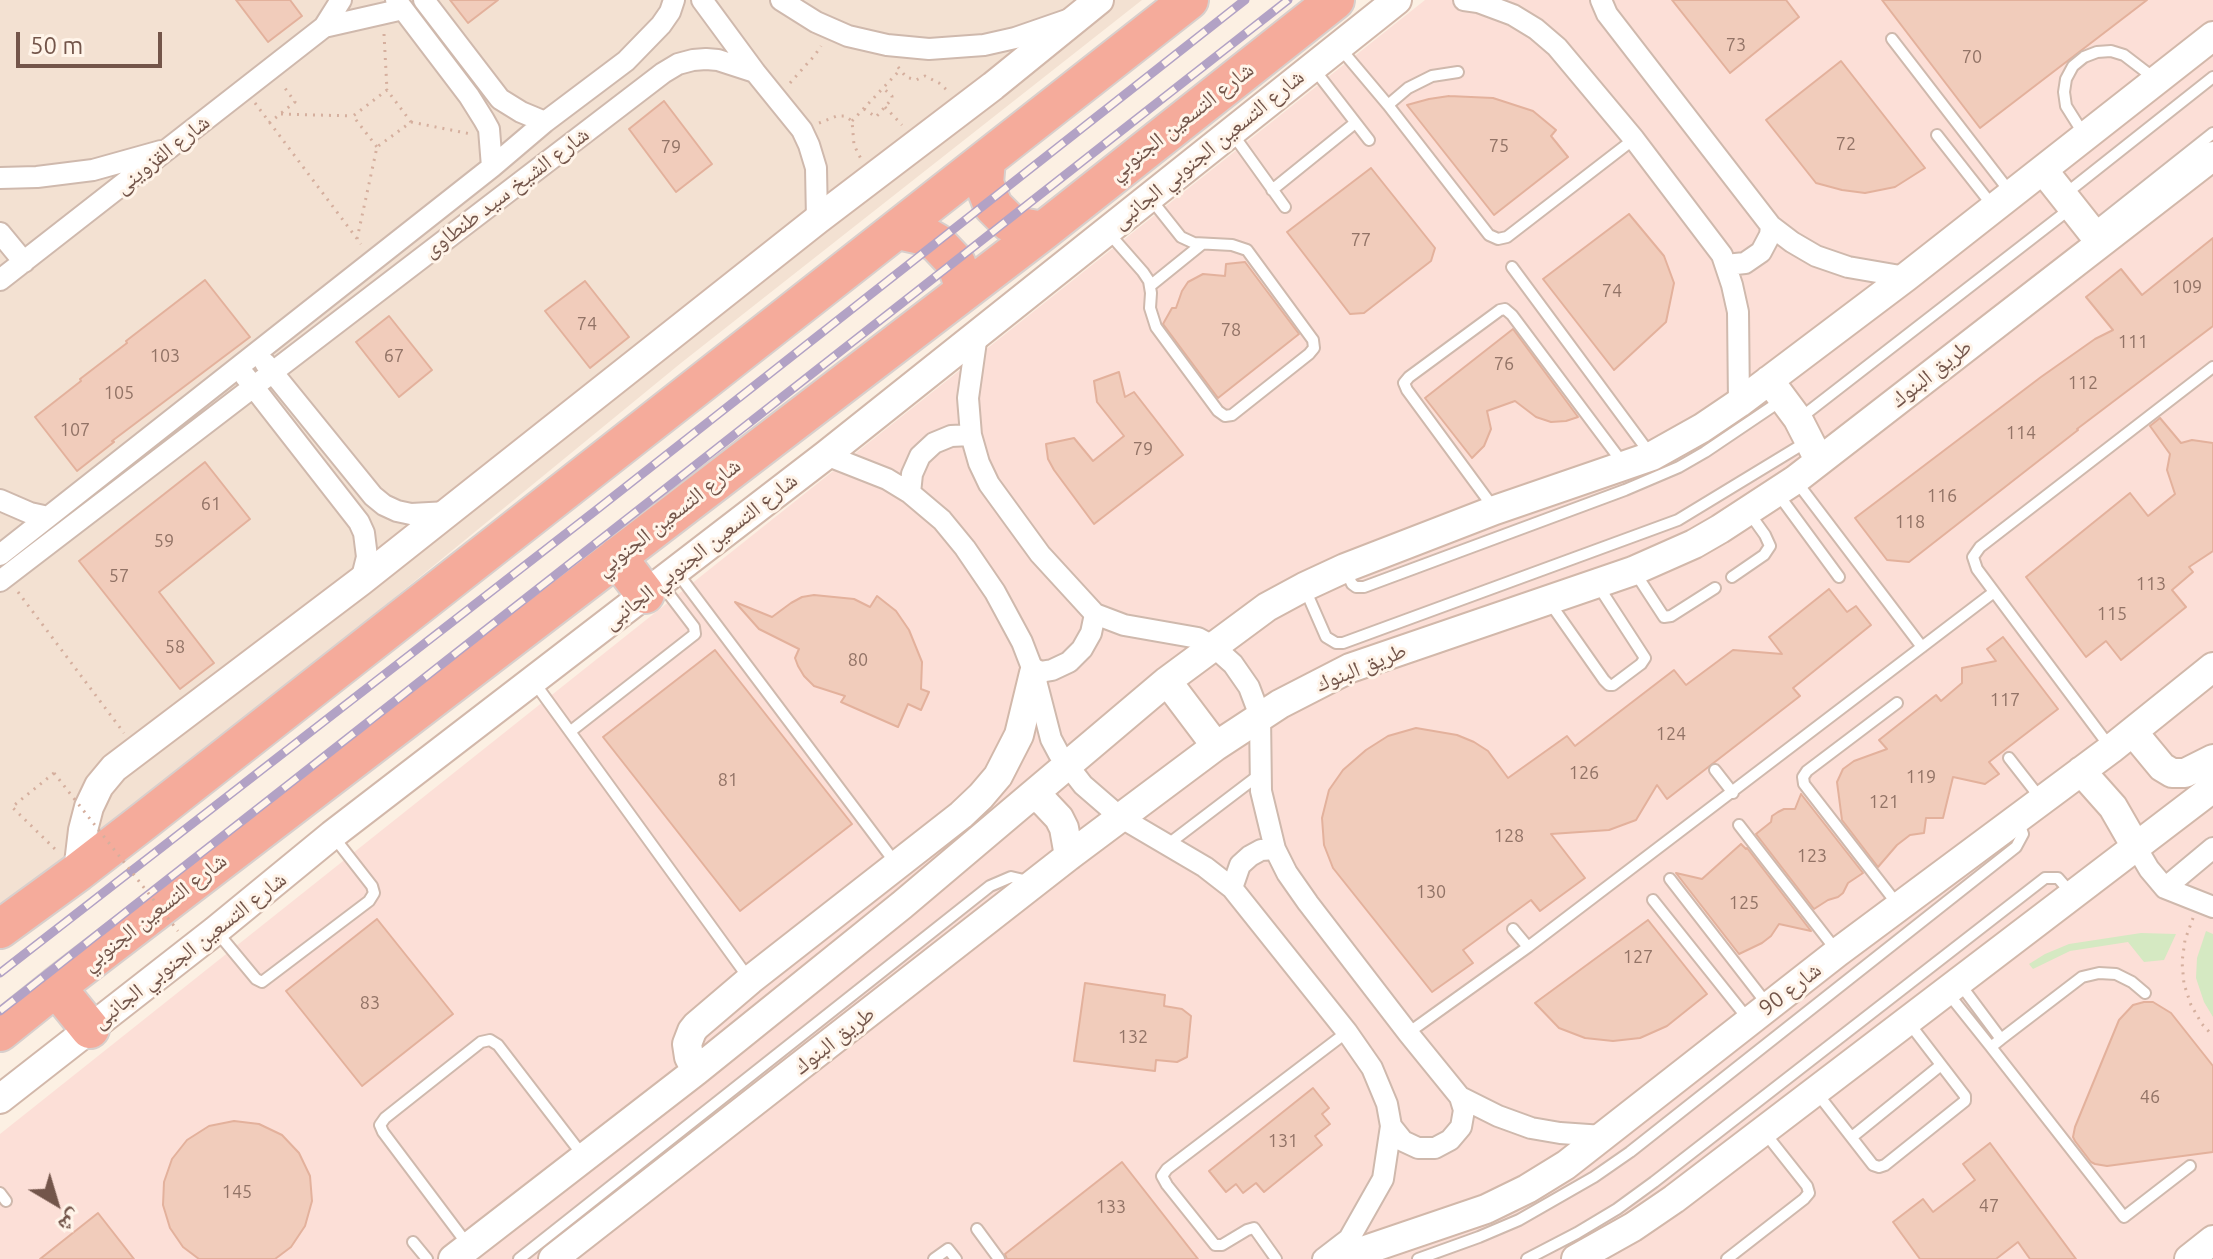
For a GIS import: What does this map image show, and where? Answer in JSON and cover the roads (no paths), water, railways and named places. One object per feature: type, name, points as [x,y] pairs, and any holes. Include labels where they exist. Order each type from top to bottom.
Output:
[{"type":"highway","points":[[0,929],[78,872],[1189,0]]},
{"type":"highway","name":"شارع التسعين الجنوبي","points":[[0,1032],[1043,231],[1335,0]]},
{"type":"highway","points":[[986,160],[984,183],[993,206],[1009,222],[1043,231]]},
{"type":"highway","points":[[898,230],[925,236],[937,243],[956,263],[965,289]]},
{"type":"highway","points":[[617,557],[659,582]]},
{"type":"highway","points":[[56,987],[90,1029]]},
{"type":"street","name":"شارع القزوينى","points":[[0,280],[324,27],[341,0]]},
{"type":"street","points":[[424,0],[500,99],[545,122]]},
{"type":"street","name":"شارع الشيخ سيد طنطاوى","points":[[0,555],[626,61],[661,25],[674,0]]},
{"type":"street","points":[[702,0],[802,130],[816,168],[817,220]]},
{"type":"street","points":[[781,0],[848,36],[887,45],[929,49],[984,45],[1015,38],[1089,8]]},
{"type":"street","name":"شارع التسعين الجنوبي الجانبى","points":[[0,1099],[332,835],[826,455],[1398,0]]},
{"type":"street","points":[[1464,0],[1514,8],[1557,47],[1634,139],[1722,255],[1738,312],[1739,403]]},
{"type":"street","points":[[1601,0],[1607,14],[1771,226],[1816,256],[1848,267],[1906,277]]},
{"type":"street","name":"شارع القزوينى","points":[[324,27],[394,8]]},
{"type":"street","points":[[394,8],[469,96],[489,129],[492,167]]},
{"type":"street","points":[[78,872],[89,807],[99,786],[114,768],[361,581],[1089,8]]},
{"type":"street","name":"طريق البنوك","points":[[553,1259],[1069,856],[1260,716],[1350,668],[1633,571],[1694,544],[1786,486],[1796,420],[1906,277],[2213,36]]},
{"type":"street","name":"شارع الشيخ سيد طنطاوى","points":[[3,579],[663,73],[678,64],[706,59],[755,72]]},
{"type":"street","points":[[469,96],[486,82]]},
{"type":"street","points":[[0,178],[93,170],[168,149]]},
{"type":"street","name":"طريق البنوك","points":[[461,1253],[696,1071],[1033,796],[1167,681],[1267,607],[1345,568],[1495,510],[1639,461],[1702,428],[1739,403],[1796,420],[2095,236],[2213,156]]},
{"type":"street","points":[[2043,170],[2095,236]]},
{"type":"street","points":[[1726,265],[1745,263],[1761,252],[1771,226]]},
{"type":"street","points":[[0,233],[24,262]]},
{"type":"street","points":[[977,334],[968,398],[971,435],[979,463],[989,484],[1040,554],[1095,614],[1124,625],[1198,638],[1213,646],[1233,664],[1249,687],[1260,716],[1264,809],[1275,849],[1287,873],[1460,1097],[1464,1110],[1461,1127],[1450,1140],[1435,1148],[1418,1148],[1403,1141],[1391,1126]]},
{"type":"street","points":[[256,352],[373,496],[384,505],[411,514],[448,512]]},
{"type":"street","points":[[237,367],[359,522],[367,544],[361,581]]},
{"type":"street","points":[[910,493],[912,474],[920,456],[934,443],[951,436],[971,435]]},
{"type":"street","points":[[826,455],[887,479],[910,493],[942,520],[983,573],[1022,642],[1034,673],[1051,739],[1083,785],[1120,817],[1205,867],[1232,888],[1372,1068],[1387,1104],[1391,1126],[1383,1179],[1349,1239],[1323,1259]]},
{"type":"street","points":[[0,500],[48,517]]},
{"type":"street","points":[[1034,673],[1052,670],[1069,662],[1087,641],[1095,614]]},
{"type":"street","name":"شارع 90","points":[[1339,1259],[1486,1209],[1566,1165],[1838,952],[2042,801],[2213,667]]},
{"type":"street","points":[[696,1071],[687,1050],[692,1031],[750,980],[955,820],[998,776],[1025,718],[1034,673]]},
{"type":"street","points":[[1167,681],[1216,746]]},
{"type":"street","points":[[2122,740],[2172,773],[2185,773],[2213,759]]},
{"type":"street","points":[[2081,771],[2113,807],[2149,869],[2165,888],[2208,905]]},
{"type":"street","points":[[1576,1259],[1633,1227],[1764,1132],[1906,1020],[2213,788]]},
{"type":"street","points":[[1033,796],[1059,818],[1068,840],[1069,856]]},
{"type":"street","points":[[955,820],[975,844]]},
{"type":"street","points":[[2165,888],[2213,848]]},
{"type":"street","points":[[1232,888],[1240,865],[1261,850],[1275,849]]},
{"type":"street","points":[[1460,1097],[1531,1128],[1603,1136]]},
{"type":"street","points":[[2189,1259],[2213,1240]]},
{"type":"lane","points":[[1892,39],[2002,200]]},
{"type":"lane","points":[[1338,45],[1489,235],[1498,239],[1507,237],[1634,139]]},
{"type":"lane","points":[[2085,136],[2072,119],[2064,92],[2073,66],[2084,57],[2111,51],[2124,55],[2155,79]]},
{"type":"lane","points":[[1312,66],[1369,140]]},
{"type":"lane","points":[[1388,105],[1408,88],[1432,76],[1458,72]]},
{"type":"lane","name":"طريق البنوك","points":[[1345,568],[1352,584],[1364,587],[1625,490],[1705,452],[1796,420],[2068,201],[2213,77]]},
{"type":"lane","points":[[1272,190],[1355,123]]},
{"type":"lane","points":[[1231,131],[1285,207]]},
{"type":"lane","points":[[2095,236],[2213,133]]},
{"type":"lane","points":[[1937,135],[2002,200]]},
{"type":"lane","points":[[1107,230],[1143,272],[1150,286],[1150,308],[1156,327],[1218,411],[1225,416],[1232,415],[1309,354],[1314,348],[1313,340],[1247,250],[1232,245],[1202,244],[1181,237],[1149,197]]},
{"type":"lane","points":[[1150,286],[1202,244]]},
{"type":"lane","points":[[1512,267],[1639,461]]},
{"type":"lane","points":[[1495,510],[1404,383],[1500,310],[1505,309],[1512,315],[1639,461]]},
{"type":"lane","points":[[2122,740],[1994,592],[1973,557],[1980,547],[2213,367]]},
{"type":"lane","points":[[1304,587],[1326,637],[1343,643],[1678,520],[1796,420]]},
{"type":"lane","points":[[1786,486],[1922,647]]},
{"type":"lane","points":[[1786,486],[1839,577]]},
{"type":"lane","points":[[1732,577],[1764,555],[1770,546],[1748,512]]},
{"type":"lane","points":[[1633,571],[1664,617],[1671,616],[1715,588]]},
{"type":"lane","points":[[571,731],[695,634],[694,627],[659,582]]},
{"type":"lane","points":[[659,582],[897,865]]},
{"type":"lane","points":[[1549,601],[1604,680],[1613,685],[1641,664],[1645,655],[1596,583]]},
{"type":"lane","points":[[1408,1033],[1733,793],[1994,592]]},
{"type":"lane","points":[[533,681],[750,980]]},
{"type":"lane","points":[[1897,703],[1803,777],[1804,784],[1899,907]]},
{"type":"lane","points":[[2009,758],[2042,801]]},
{"type":"lane","points":[[1715,770],[1733,793]]},
{"type":"lane","points":[[1167,845],[1261,774]]},
{"type":"lane","points":[[1418,1259],[1519,1220],[1582,1185],[1630,1152],[2016,847],[2023,834],[2017,819]]},
{"type":"lane","points":[[1739,825],[1838,952]]},
{"type":"lane","points":[[215,931],[262,982],[369,901],[374,893],[372,886],[332,835]]},
{"type":"lane","points":[[1527,1259],[1577,1233],[1654,1182],[2041,880],[2049,876],[2058,878],[2072,895]]},
{"type":"lane","points":[[519,1259],[990,886],[1011,877],[1035,883]]},
{"type":"lane","points":[[1670,879],[1759,1013]]},
{"type":"lane","points":[[1653,900],[1759,1013]]},
{"type":"lane","points":[[1513,929],[1528,947]]},
{"type":"lane","points":[[1991,1047],[2082,977],[2099,973],[2116,974],[2145,993]]},
{"type":"lane","points":[[1952,986],[2001,1039]]},
{"type":"lane","points":[[1952,986],[1991,1047],[2124,1217],[2190,1166]]},
{"type":"lane","points":[[1815,1092],[1873,1165],[1879,1167],[1962,1106],[1965,1096],[1906,1020]]},
{"type":"lane","points":[[1276,1259],[1254,1228],[1222,1245],[1215,1245],[1162,1176],[1167,1169],[1347,1032]]},
{"type":"lane","points":[[461,1253],[380,1125],[481,1042],[490,1040],[498,1045],[585,1158]]},
{"type":"lane","points":[[1852,1137],[1941,1065]]},
{"type":"lane","points":[[1727,1259],[1809,1193],[1807,1186],[1764,1132]]},
{"type":"lane","points":[[977,1229],[999,1259]]},
{"type":"lane","points":[[413,1242],[427,1259]]},
{"type":"lane","points":[[934,1259],[948,1249],[956,1259]]},
{"type":"railway","points":[[0,973],[1245,0]]},
{"type":"railway","points":[[0,1011],[1288,0]]}]
